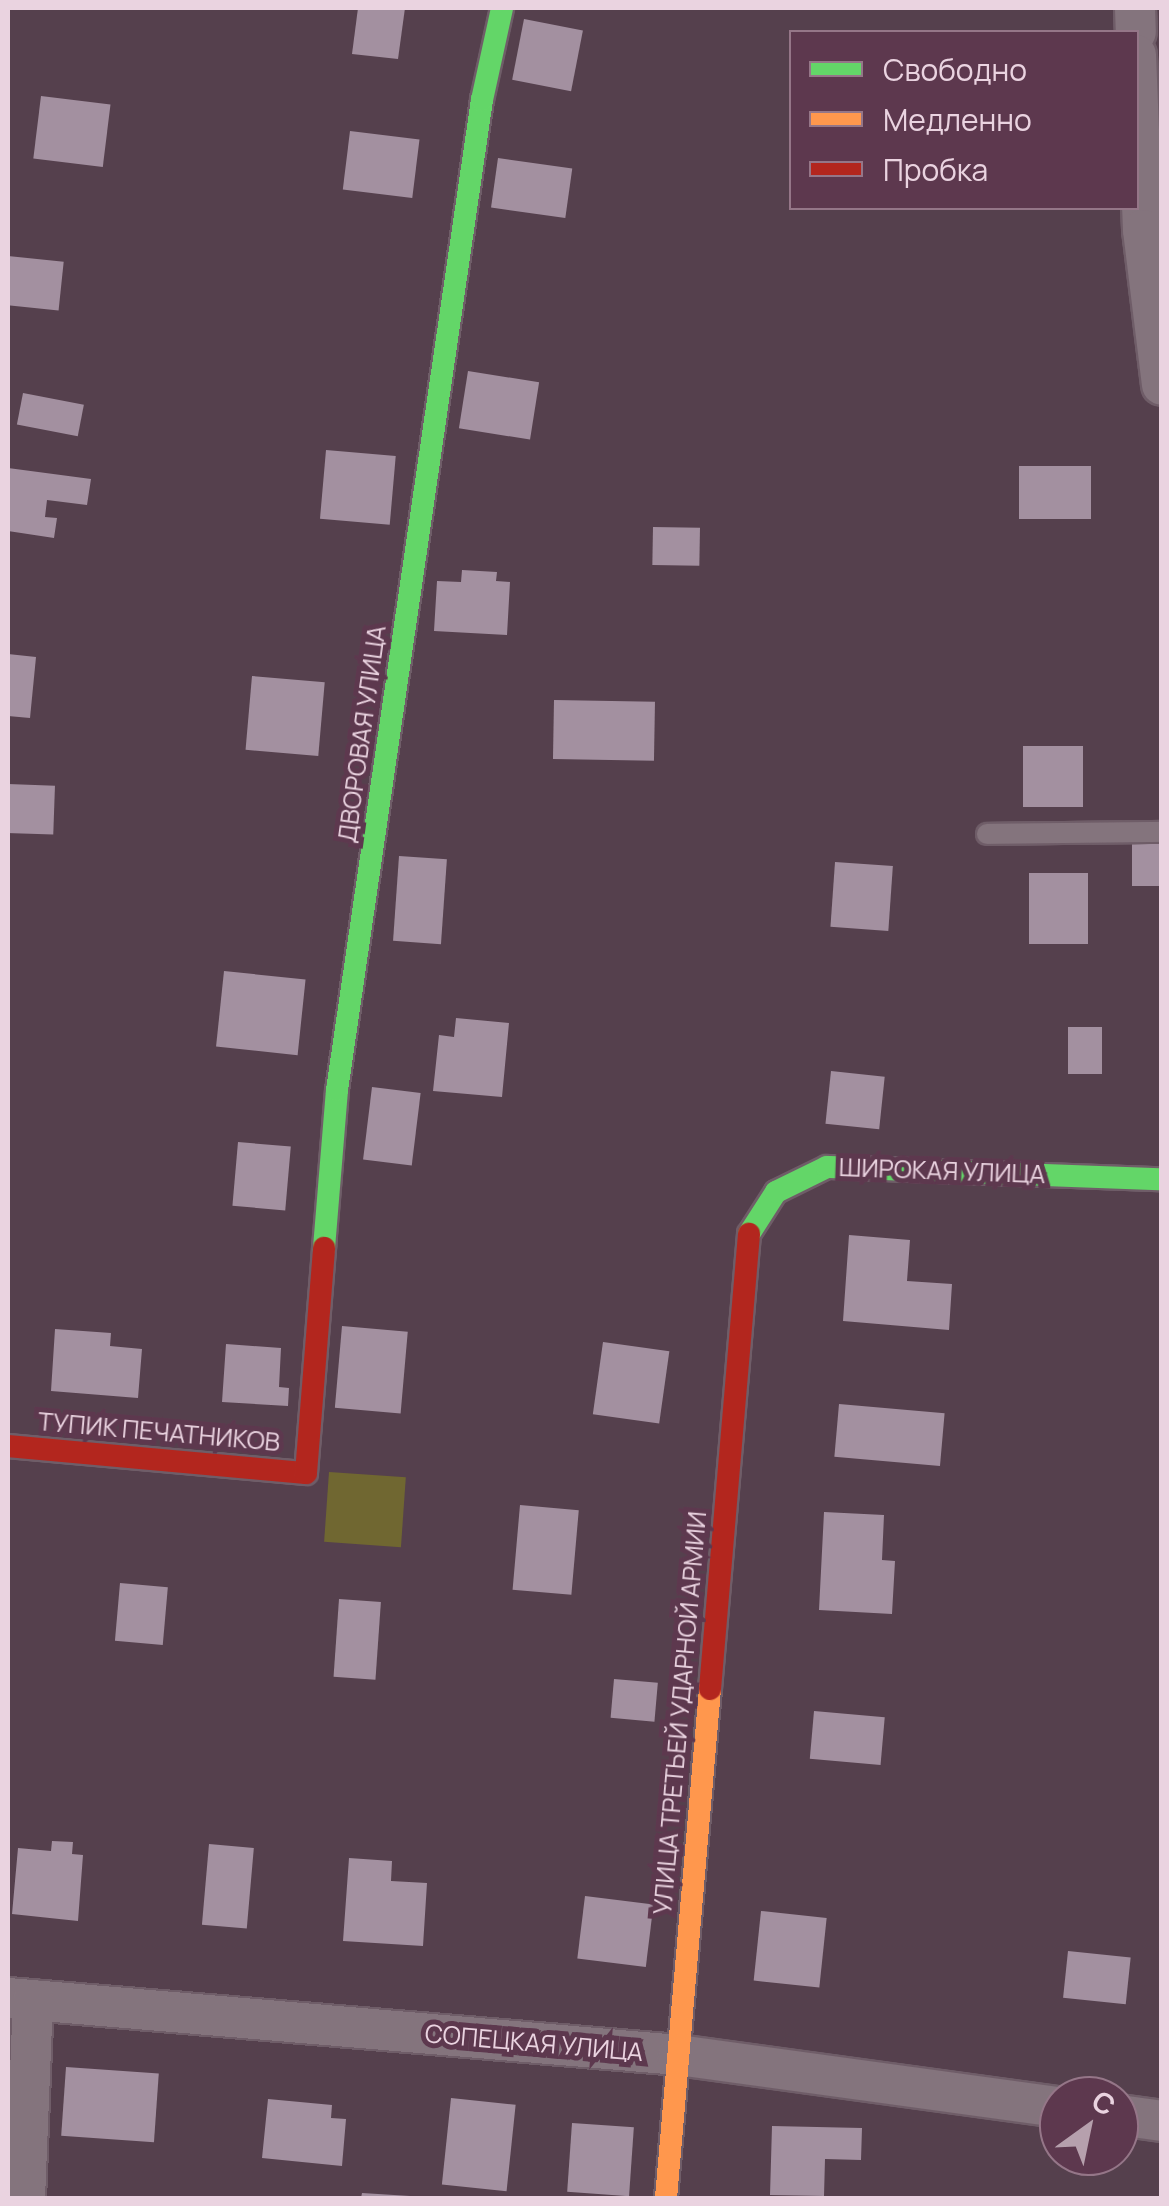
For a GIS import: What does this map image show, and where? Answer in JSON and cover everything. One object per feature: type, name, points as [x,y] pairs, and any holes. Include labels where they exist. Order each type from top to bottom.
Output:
[{"type":"street","name":"ДВОРОВАЯ УЛИЦА","points":[[306,1473],[338,1090],[482,100],[502,8]]},
{"type":"street","points":[[1139,88],[1162,385]]},
{"type":"street","name":"ШИРОКАЯ УЛИЦА","points":[[748,1232],[776,1192],[827,1167],[1162,1179]]},
{"type":"street","name":"УЛИЦА ТРЕТЬЕЙ УДАРНОЙ АРМИИ","points":[[666,2198],[748,1232]]},
{"type":"street","name":"ТУПИК ПЕЧАТНИКОВ","points":[[8,1446],[306,1473]]},
{"type":"street","points":[[20,1998],[25,2198]]},
{"type":"street","name":"СОПЕЦКАЯ УЛИЦА","points":[[20,1998],[678,2055],[1039,2104]]},
{"type":"lane","points":[[987,834],[1162,832]]},
{"type":"shaded area","points":[[329,1472],[406,1477],[401,1547],[324,1542]]},
{"type":"building","points":[[358,8],[405,8],[398,59],[352,54]]},
{"type":"building","points":[[524,19],[583,30],[571,91],[512,80]]},
{"type":"building","points":[[41,96],[110,105],[103,167],[33,159]]},
{"type":"building","points":[[350,131],[419,140],[412,198],[343,190]]},
{"type":"building","points":[[498,158],[572,168],[565,218],[491,208]]},
{"type":"building","points":[[8,256],[64,262],[59,311],[8,305]]},
{"type":"building","points":[[468,371],[539,382],[530,440],[459,428]]},
{"type":"building","points":[[23,393],[84,405],[78,436],[17,424]]},
{"type":"building","points":[[326,450],[396,456],[390,525],[320,519]]},
{"type":"building","points":[[1019,466],[1091,466],[1091,519],[1019,519]]},
{"type":"building","points":[[8,468],[91,479],[87,505],[47,500],[45,517],[57,518],[54,538],[8,531]]},
{"type":"building","points":[[653,527],[700,528],[699,566],[652,565]]},
{"type":"building","points":[[462,570],[497,572],[496,581],[510,582],[507,635],[434,631],[437,581],[461,582]]},
{"type":"building","points":[[8,654],[36,657],[30,718],[8,716]]},
{"type":"building","points":[[252,676],[325,682],[318,756],[246,750]]},
{"type":"building","points":[[554,700],[655,702],[654,761],[553,759]]},
{"type":"building","points":[[1023,746],[1083,746],[1083,807],[1023,807]]},
{"type":"building","points":[[8,784],[55,786],[53,835],[8,833]]},
{"type":"building","points":[[1132,842],[1162,842],[1162,886],[1132,886]]},
{"type":"building","points":[[399,856],[447,859],[441,944],[393,941]]},
{"type":"building","points":[[835,862],[893,866],[888,931],[830,927]]},
{"type":"building","points":[[1029,873],[1088,873],[1088,944],[1029,944]]},
{"type":"building","points":[[224,971],[306,980],[298,1055],[216,1047]]},
{"type":"building","points":[[456,1018],[509,1023],[502,1097],[433,1091],[439,1035],[454,1037]]},
{"type":"building","points":[[1068,1027],[1102,1027],[1102,1074],[1068,1074]]},
{"type":"building","points":[[831,1071],[885,1077],[879,1129],[825,1124]]},
{"type":"building","points":[[372,1087],[421,1093],[412,1165],[363,1159]]},
{"type":"building","points":[[238,1142],[291,1147],[285,1210],[232,1206]]},
{"type":"building","points":[[849,1235],[910,1240],[907,1281],[952,1284],[949,1330],[843,1321]]},
{"type":"building","points":[[342,1326],[408,1332],[401,1413],[335,1408]]},
{"type":"building","points":[[55,1329],[111,1333],[110,1346],[142,1349],[138,1398],[51,1391]]},
{"type":"building","points":[[603,1342],[669,1351],[659,1424],[593,1414]]},
{"type":"building","points":[[226,1344],[281,1348],[279,1387],[289,1388],[288,1406],[222,1402]]},
{"type":"building","points":[[839,1404],[945,1413],[940,1466],[834,1457]]},
{"type":"building","points":[[520,1505],[579,1510],[571,1595],[513,1590]]},
{"type":"building","points":[[824,1512],[884,1515],[882,1560],[895,1561],[892,1614],[819,1610]]},
{"type":"building","points":[[120,1583],[168,1587],[163,1645],[115,1641]]},
{"type":"building","points":[[339,1599],[381,1602],[375,1680],[334,1677]]},
{"type":"building","points":[[614,1679],[658,1683],[654,1722],[611,1718]]},
{"type":"building","points":[[814,1711],[885,1717],[881,1765],[810,1759]]},
{"type":"building","points":[[52,1841],[73,1842],[72,1854],[83,1855],[78,1921],[12,1914],[18,1848],[51,1851]]},
{"type":"building","points":[[209,1844],[254,1848],[247,1929],[202,1925]]},
{"type":"building","points":[[349,1858],[392,1861],[391,1881],[427,1883],[423,1946],[343,1941]]},
{"type":"building","points":[[585,1896],[653,1904],[646,1967],[577,1959]]},
{"type":"building","points":[[761,1911],[827,1918],[819,1988],[754,1981]]},
{"type":"building","points":[[1068,1951],[1131,1958],[1126,2004],[1063,1998]]},
{"type":"building","points":[[66,2067],[159,2073],[154,2142],[61,2136]]},
{"type":"building","points":[[451,2098],[516,2105],[507,2191],[442,2185]]},
{"type":"building","points":[[268,2099],[332,2105],[331,2118],[346,2119],[342,2166],[262,2158]]},
{"type":"building","points":[[572,2123],[634,2127],[629,2196],[567,2192]]},
{"type":"building","points":[[772,2126],[862,2128],[861,2160],[825,2159],[824,2196],[770,2195]]},
{"type":"building","points":[[362,2193],[410,2196],[410,2198],[361,2198]]},
{"type":"traffic: fast","points":[[324,1248],[337,1090],[482,100],[502,8]]},
{"type":"traffic: fast","points":[[749,1234],[776,1192],[827,1167],[1162,1179]]},
{"type":"traffic: slow","points":[[666,2198],[710,1689]]},
{"type":"traffic: jam","points":[[710,1689],[749,1234]]},
{"type":"traffic: jam","points":[[8,1446],[306,1473],[324,1248]]}]
